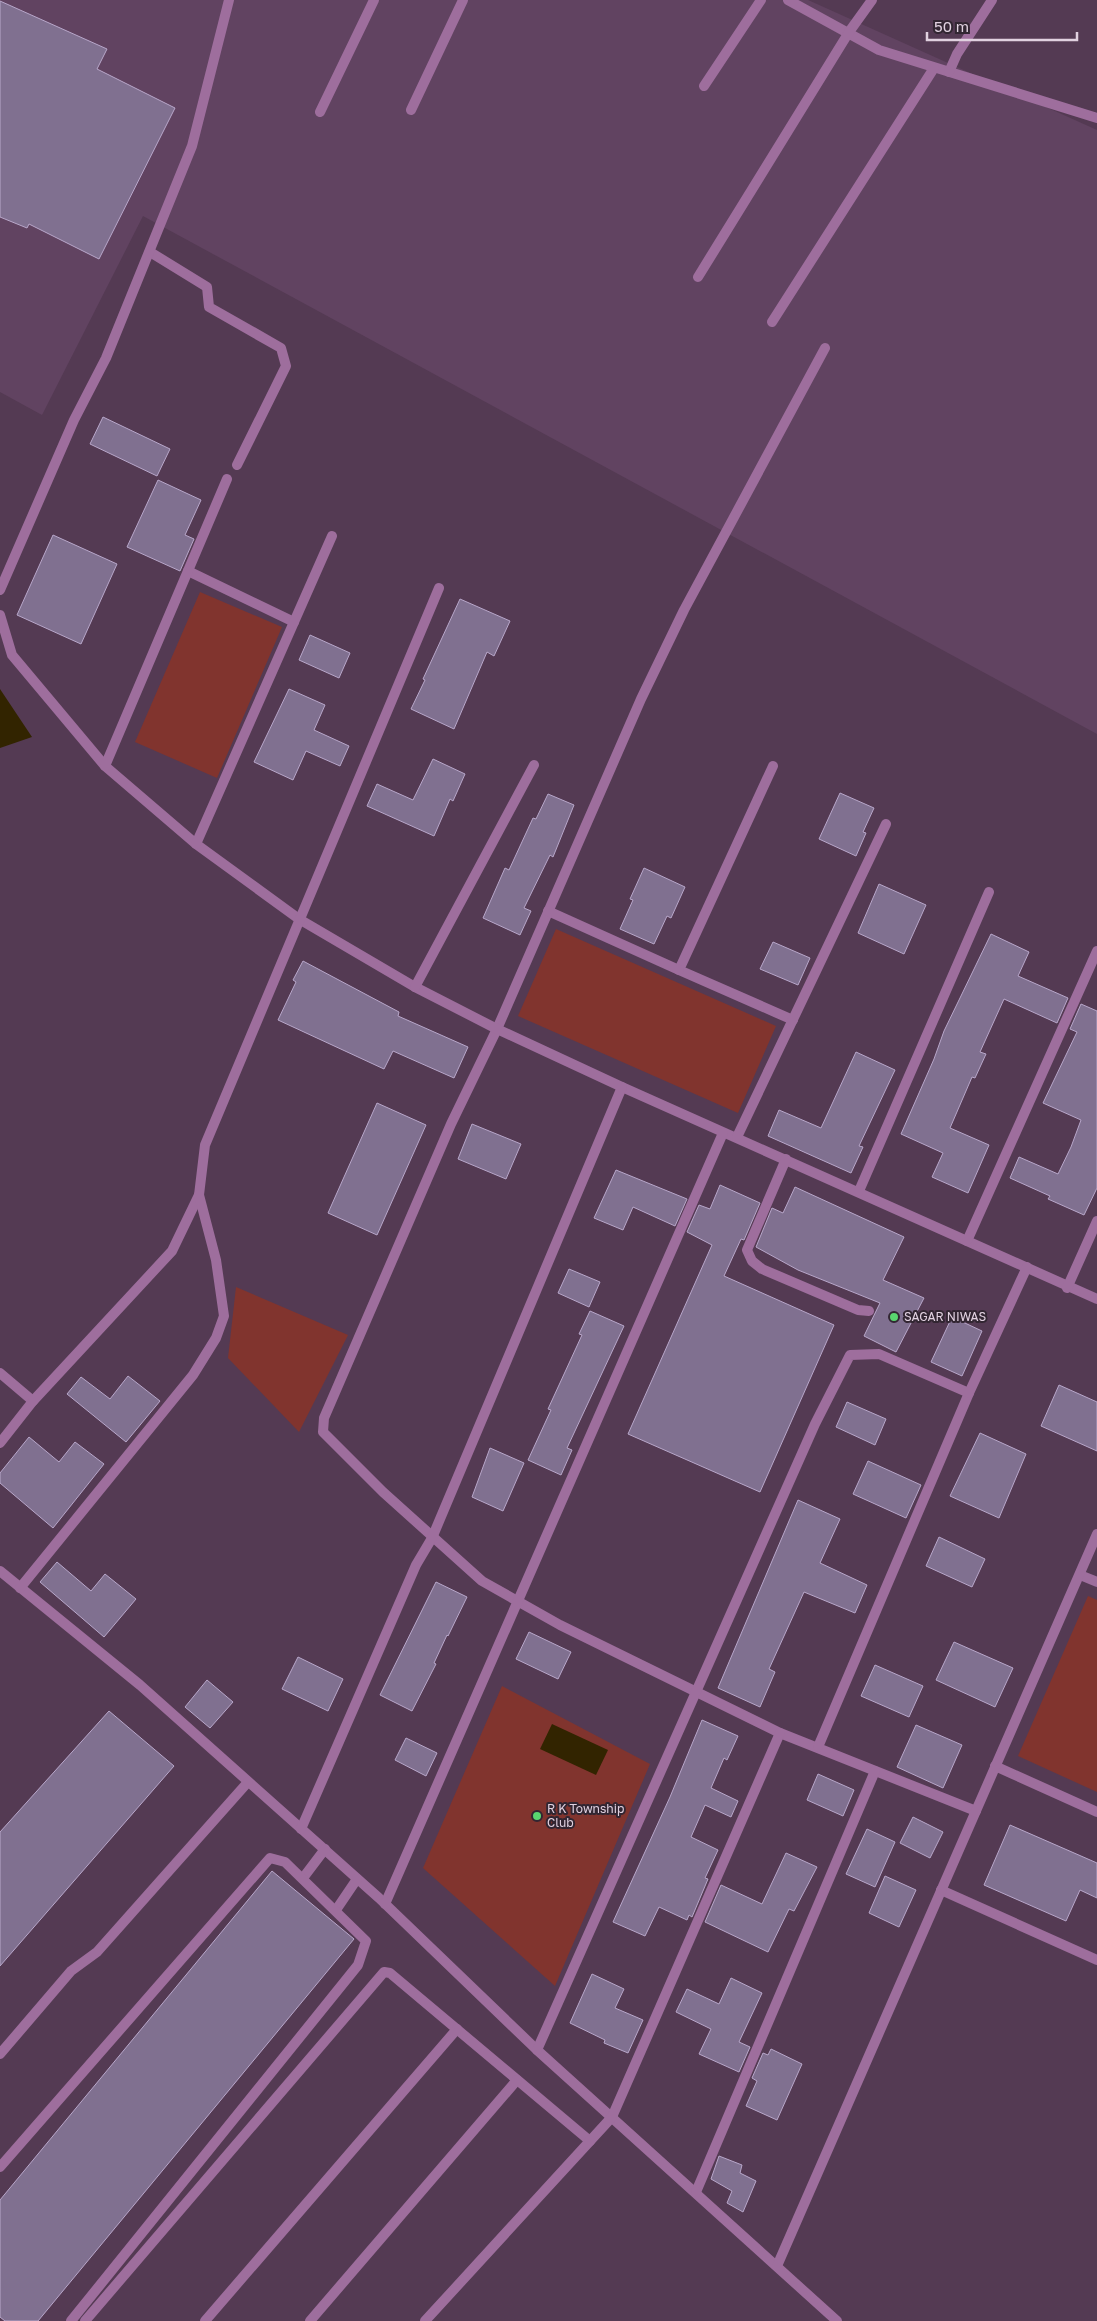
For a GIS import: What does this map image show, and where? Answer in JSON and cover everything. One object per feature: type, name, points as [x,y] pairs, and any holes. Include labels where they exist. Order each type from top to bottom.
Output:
[{"type":"street","points":[[0,590],[74,420],[106,358],[192,146],[229,0]]},
{"type":"street","points":[[320,112],[374,0]]},
{"type":"street","points":[[411,110],[463,0]]},
{"type":"street","points":[[704,86],[761,0]]},
{"type":"street","points":[[788,0],[879,50],[1097,118]]},
{"type":"street","points":[[698,278],[849,32],[872,0]]},
{"type":"street","points":[[948,72],[957,54],[992,0]]},
{"type":"street","points":[[772,322],[934,68]]},
{"type":"street","points":[[150,252],[207,287],[209,306],[281,348],[286,366],[238,465]]},
{"type":"street","points":[[825,348],[684,610],[640,700],[497,1029],[451,1124],[324,1418],[323,1432],[432,1538],[482,1581],[560,1625],[780,1733],[976,1812]]},
{"type":"street","points":[[105,766],[227,479]]},
{"type":"street","points":[[196,844],[332,536]]},
{"type":"street","points":[[188,571],[294,622]]},
{"type":"street","points":[[0,1443],[33,1401],[172,1250],[199,1195],[205,1145],[439,588]]},
{"type":"street","points":[[0,615],[12,655],[105,766],[196,844],[299,920],[415,987],[497,1029],[622,1088],[859,1191],[1027,1267],[1067,1288],[1097,1299]]},
{"type":"street","points":[[415,987],[534,765]]},
{"type":"street","points":[[679,970],[773,766]]},
{"type":"street","points":[[737,1138],[886,824]]},
{"type":"street","points":[[859,1191],[989,892]]},
{"type":"street","points":[[548,911],[793,1020]]},
{"type":"street","points":[[967,1241],[1097,951]]},
{"type":"street","points":[[301,1829],[416,1565],[432,1538],[622,1088]]},
{"type":"street","points":[[385,1904],[723,1133]]},
{"type":"street","points":[[786,1159],[747,1250],[752,1261],[762,1269],[858,1310],[869,1311]]},
{"type":"street","points":[[20,1588],[193,1375],[216,1338],[224,1316],[216,1260],[199,1195]]},
{"type":"street","points":[[1067,1288],[1097,1221]]},
{"type":"street","points":[[818,1747],[969,1393],[1027,1267]]},
{"type":"street","points":[[537,2050],[698,1692],[815,1424],[850,1355],[879,1354],[969,1393]]},
{"type":"street","points":[[0,1373],[33,1401]]},
{"type":"street","points":[[777,2266],[1097,1534]]},
{"type":"street","points":[[0,1571],[140,1685],[385,1904],[537,2050],[837,2321]]},
{"type":"street","points":[[1080,1575],[1097,1582]]},
{"type":"street","points":[[426,2321],[612,2117],[780,1733]]},
{"type":"street","points":[[995,1766],[1097,1812]]},
{"type":"street","points":[[696,2192],[876,1771]]},
{"type":"street","points":[[0,2054],[71,1971],[97,1952],[248,1782]]},
{"type":"street","points":[[303,1878],[324,1850]]},
{"type":"street","points":[[0,2167],[270,1858],[286,1862],[366,1941],[358,1964],[71,2321]]},
{"type":"street","points":[[336,1910],[357,1879]]},
{"type":"street","points":[[942,1890],[1097,1960]]},
{"type":"street","points":[[85,2321],[384,1972],[390,1973],[590,2140]]},
{"type":"street","points":[[206,2321],[457,2029]]},
{"type":"street","points":[[310,2321],[517,2080]]},
{"type":"shaded area","points":[[0,0],[808,0],[1097,130],[1097,734],[143,216],[42,415],[0,392]]},
{"type":"shaded area","points":[[200,592],[282,627],[217,778],[135,742]]},
{"type":"shaded area","points":[[0,689],[32,737],[0,748]]},
{"type":"shaded area","points":[[556,929],[776,1026],[738,1113],[518,1016]]},
{"type":"shaded area","points":[[236,1287],[348,1335],[299,1432],[228,1358]]},
{"type":"shaded area","points":[[1088,1596],[1097,1600],[1097,1792],[1018,1756]]},
{"type":"shaded area","name":"R K Township Club","points":[[502,1686],[650,1764],[555,1986],[423,1868]]},
{"type":"shaded area","points":[[552,1724],[608,1750],[596,1775],[540,1749]]},
{"type":"building","points":[[0,1],[107,49],[97,69],[175,108],[99,259],[29,224],[27,228],[0,217]]},
{"type":"building","points":[[103,417],[170,449],[157,476],[90,444]]},
{"type":"building","points":[[158,480],[201,500],[185,535],[194,539],[180,571],[127,547]]},
{"type":"building","points":[[53,535],[117,564],[81,644],[17,615]]},
{"type":"building","points":[[460,599],[510,621],[494,656],[487,652],[454,729],[411,709]]},
{"type":"building","points":[[310,635],[350,653],[339,678],[299,660]]},
{"type":"building","points":[[289,689],[325,705],[314,730],[349,746],[340,766],[306,751],[293,780],[254,762]]},
{"type":"building","points":[[433,759],[465,774],[453,801],[450,799],[434,836],[367,806],[377,784],[413,800]]},
{"type":"building","points":[[840,793],[874,808],[863,832],[866,833],[856,856],[819,839]]},
{"type":"building","points":[[548,794],[574,805],[553,857],[550,855],[524,908],[531,911],[520,935],[483,918],[505,868],[509,870],[533,818],[536,819]]},
{"type":"building","points":[[644,868],[685,887],[671,918],[667,916],[654,944],[620,929],[633,900],[630,899]]},
{"type":"building","points":[[879,884],[926,905],[904,954],[858,933]]},
{"type":"building","points":[[991,934],[1029,952],[1018,976],[1068,998],[1057,1023],[1004,999],[980,1052],[986,1054],[975,1078],[972,1077],[950,1128],[989,1145],[968,1193],[932,1177],[943,1153],[901,1134],[934,1059],[944,1031]]},
{"type":"building","points":[[773,942],[810,958],[798,985],[760,969]]},
{"type":"building","points":[[303,961],[399,1012],[398,1016],[468,1047],[454,1078],[393,1051],[384,1069],[278,1020],[296,982],[293,980]]},
{"type":"building","points":[[1081,1004],[1097,1011],[1097,1188],[1084,1215],[1048,1199],[1050,1196],[1010,1178],[1019,1157],[1058,1174],[1071,1147],[1081,1120],[1043,1103],[1077,1032],[1070,1029]]},
{"type":"building","points":[[856,1052],[895,1070],[859,1146],[863,1147],[851,1173],[768,1136],[779,1110],[821,1128]]},
{"type":"building","points":[[377,1103],[426,1125],[377,1235],[328,1213]]},
{"type":"building","points":[[472,1124],[521,1144],[506,1179],[458,1159]]},
{"type":"building","points":[[616,1170],[687,1199],[675,1226],[633,1207],[623,1230],[594,1218]]},
{"type":"building","points":[[720,1185],[760,1203],[744,1240],[741,1239],[724,1276],[834,1325],[760,1492],[628,1434],[712,1245],[687,1232],[699,1205],[710,1209]]},
{"type":"building","points":[[795,1187],[904,1237],[883,1280],[924,1298],[896,1352],[864,1336],[880,1303],[798,1270],[756,1247],[772,1208],[783,1213]]},
{"type":"building","points":[[569,1269],[600,1282],[589,1307],[558,1293]]},
{"type":"building","points":[[590,1311],[624,1326],[567,1448],[572,1450],[561,1475],[528,1460],[551,1410],[548,1409],[582,1335],[579,1334]]},
{"type":"building","points":[[952,1317],[982,1331],[962,1376],[931,1362]]},
{"type":"building","points":[[128,1376],[160,1401],[126,1442],[67,1394],[81,1377],[110,1399]]},
{"type":"building","points":[[1059,1385],[1097,1402],[1097,1451],[1041,1426]]},
{"type":"building","points":[[847,1402],[886,1419],[875,1445],[836,1427]]},
{"type":"building","points":[[980,1433],[1026,1454],[999,1518],[950,1496]]},
{"type":"building","points":[[29,1437],[59,1462],[75,1442],[104,1464],[53,1528],[0,1483],[0,1473]]},
{"type":"building","points":[[490,1448],[524,1463],[503,1511],[472,1497]]},
{"type":"building","points":[[868,1461],[921,1485],[906,1518],[853,1494]]},
{"type":"building","points":[[798,1500],[840,1519],[820,1563],[867,1585],[855,1613],[804,1592],[769,1669],[775,1672],[760,1707],[718,1688]]},
{"type":"building","points":[[939,1537],[985,1559],[972,1587],[926,1566]]},
{"type":"building","points":[[57,1562],[91,1591],[105,1574],[136,1599],[104,1637],[40,1582]]},
{"type":"building","points":[[436,1582],[467,1597],[447,1635],[434,1663],[436,1664],[412,1711],[380,1695]]},
{"type":"building","points":[[529,1632],[571,1652],[558,1679],[516,1659]]},
{"type":"building","points":[[954,1642],[1013,1668],[995,1707],[936,1680]]},
{"type":"building","points":[[298,1657],[343,1679],[328,1711],[282,1689]]},
{"type":"building","points":[[875,1665],[923,1686],[909,1717],[861,1696]]},
{"type":"building","points":[[207,1680],[233,1702],[210,1728],[185,1707]]},
{"type":"building","points":[[109,1711],[174,1766],[0,1966],[0,1832]]},
{"type":"building","points":[[702,1720],[738,1736],[727,1760],[724,1758],[711,1788],[738,1801],[731,1817],[705,1805],[691,1837],[718,1850],[705,1878],[708,1879],[692,1917],[689,1915],[687,1920],[659,1907],[645,1936],[613,1922],[670,1797]]},
{"type":"building","points":[[916,1725],[962,1745],[943,1788],[897,1767]]},
{"type":"building","points":[[406,1738],[437,1753],[426,1776],[395,1760]]},
{"type":"building","points":[[818,1774],[854,1790],[843,1816],[807,1800]]},
{"type":"building","points":[[913,1817],[943,1832],[930,1858],[900,1843]]},
{"type":"building","points":[[1010,1825],[1097,1863],[1097,1898],[1080,1890],[1066,1921],[984,1885]]},
{"type":"building","points":[[867,1829],[895,1842],[875,1887],[846,1874]]},
{"type":"building","points":[[786,1853],[817,1867],[794,1911],[789,1909],[768,1952],[705,1922],[721,1885],[762,1904]]},
{"type":"building","points":[[272,1871],[354,1939],[38,2321],[5,2321],[0,2317],[0,2200]]},
{"type":"building","points":[[885,1876],[916,1890],[899,1927],[869,1913]]},
{"type":"building","points":[[592,1974],[624,1989],[615,2008],[643,2020],[628,2053],[604,2043],[605,2040],[570,2023]]},
{"type":"building","points":[[731,1978],[762,1993],[739,2042],[750,2047],[739,2072],[699,2054],[711,2029],[676,2012],[687,1989],[719,2004]]},
{"type":"building","points":[[771,2049],[802,2064],[777,2120],[746,2106],[757,2081],[752,2078],[763,2053],[768,2055]]},
{"type":"building","points":[[719,2156],[742,2165],[740,2173],[756,2181],[743,2212],[727,2203],[732,2191],[711,2179]]},
{"type":"place","name":"SAGAR NIWAS","points":[[894,1317]]},
{"type":"place","name":"R K Township Club","points":[[537,1816]]}]
